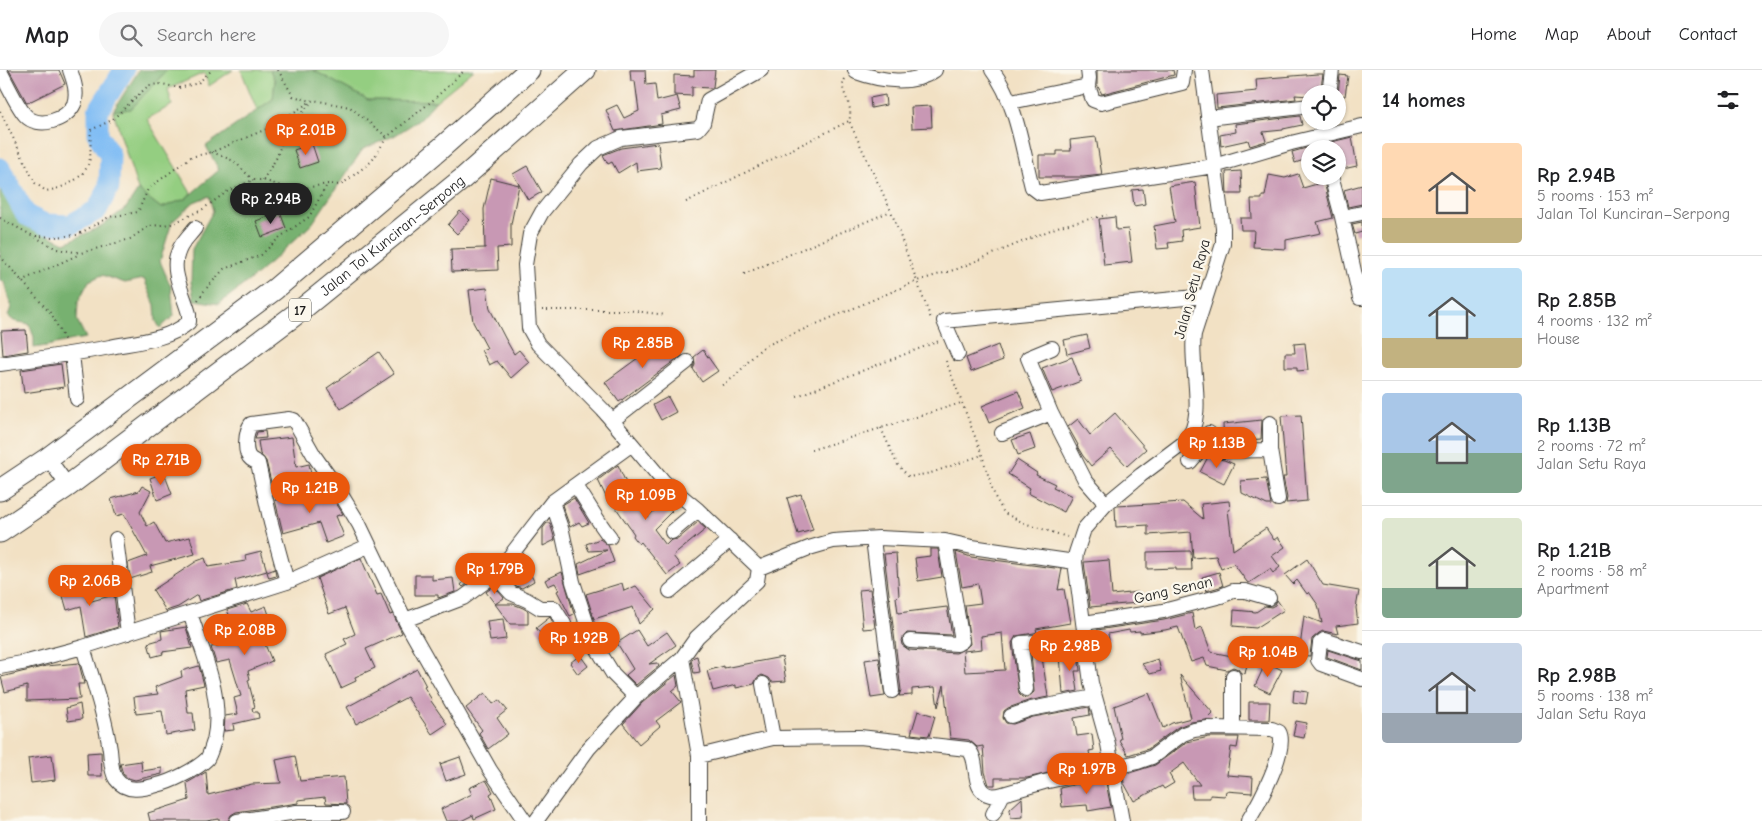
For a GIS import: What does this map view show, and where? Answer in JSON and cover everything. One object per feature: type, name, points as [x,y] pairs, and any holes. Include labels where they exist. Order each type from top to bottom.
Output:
[{"type":"highway","name":"17","points":[[0,490],[48,458],[275,289],[440,149],[529,70]]},
{"type":"highway","name":"Jalan Tol Kunciran–Serpong","points":[[0,532],[68,486],[296,314],[461,180],[585,70]]},
{"type":"street","points":[[0,71],[25,115],[35,121],[50,122],[67,115],[74,103],[76,87],[70,70]]},
{"type":"street","points":[[760,568],[698,510],[664,482],[613,420],[538,344],[529,328],[525,266],[530,234],[542,212],[581,164],[598,148],[621,138],[698,129],[702,123],[708,100],[761,70]]},
{"type":"street","points":[[855,70],[874,78],[913,80],[926,76],[935,70]]},
{"type":"street","points":[[992,70],[1011,102],[1032,187],[1040,192],[1214,166],[1301,147]]},
{"type":"street","points":[[1088,70],[1088,86],[1093,100],[1101,103],[1180,84],[1184,81],[1184,70]]},
{"type":"street","name":"Jalan Setu Raya","points":[[1122,821],[1114,768],[1094,697],[1087,664],[1084,623],[1075,562],[1079,541],[1084,529],[1106,504],[1185,442],[1190,436],[1195,420],[1192,346],[1194,334],[1223,244],[1223,228],[1202,70]]},
{"type":"street","points":[[1330,85],[1332,70]]},
{"type":"street","points":[[1011,102],[1088,86]]},
{"type":"street","points":[[1208,118],[1301,107]]},
{"type":"street","points":[[1327,140],[1362,126]]},
{"type":"street","points":[[1333,185],[1360,298],[1362,298]]},
{"type":"street","points":[[1342,218],[1362,213]]},
{"type":"street","points":[[0,364],[72,354],[153,339],[174,332],[189,322],[189,314],[175,270],[175,260],[179,249],[195,228]]},
{"type":"street","points":[[958,354],[944,320],[1206,296]]},
{"type":"street","points":[[1052,348],[1028,358],[1051,413],[1085,480],[1106,504]]},
{"type":"street","points":[[72,354],[77,399]]},
{"type":"street","points":[[613,420],[687,362]]},
{"type":"street","points":[[1002,433],[1051,413]]},
{"type":"street","points":[[287,582],[271,523],[258,463],[248,455],[247,436],[251,424],[289,419],[294,420],[359,524],[405,620],[490,770],[526,821]]},
{"type":"street","points":[[1270,423],[1270,450],[1278,499]]},
{"type":"street","points":[[1190,462],[1203,447],[1209,432]]},
{"type":"street","points":[[1185,442],[1220,451],[1270,450]]},
{"type":"street","points":[[405,620],[463,598],[497,573],[552,502],[632,444]]},
{"type":"street","points":[[48,458],[68,486]]},
{"type":"street","points":[[576,486],[588,502],[597,521],[610,537]]},
{"type":"street","points":[[552,502],[562,531],[573,582],[592,640],[613,674],[636,697]]},
{"type":"street","points":[[672,532],[698,510]]},
{"type":"street","points":[[116,539],[128,632]]},
{"type":"street","points":[[760,568],[809,548],[833,541],[873,539],[945,541],[972,547],[1075,562]]},
{"type":"street","points":[[873,539],[892,691]]},
{"type":"street","points":[[670,591],[730,540]]},
{"type":"street","points":[[910,641],[957,644],[962,641],[945,541]]},
{"type":"street","points":[[0,667],[84,647],[287,582],[368,546]]},
{"type":"street","points":[[536,821],[589,748],[636,697],[682,658],[697,637],[757,581],[760,568]]},
{"type":"street","points":[[497,573],[502,583],[511,593],[540,608],[554,608],[564,624]]},
{"type":"street","name":"Gang Senan","points":[[1084,623],[1163,611],[1233,591],[1245,591],[1269,598]]},
{"type":"street","points":[[84,647],[107,728],[114,778],[122,786],[134,790],[158,785],[178,778],[207,758],[213,746],[217,711],[216,695],[190,613]]},
{"type":"street","points":[[1026,689],[1021,643],[1085,639]]},
{"type":"street","points":[[1362,652],[1324,640],[1320,643],[1318,660],[1321,664],[1362,679]]},
{"type":"street","points":[[682,658],[699,756],[699,821]]},
{"type":"street","points":[[1233,676],[1233,728]]},
{"type":"street","points":[[762,684],[773,738]]},
{"type":"street","points":[[1011,716],[1031,709],[1094,697]]},
{"type":"street","points":[[699,756],[773,738],[860,737],[967,749],[972,753],[978,786],[990,795],[1003,794],[1044,782],[1114,768],[1152,757],[1182,734],[1208,728],[1272,729],[1279,732],[1282,740],[1265,792],[1248,821]]},
{"type":"street","points":[[993,814],[1003,794]]},
{"type":"street","points":[[239,821],[316,817],[343,812]]},
{"type":"path","points":[[0,111],[35,183],[46,191],[62,188],[83,174],[90,159],[90,130],[112,120],[149,85],[162,84],[178,88],[198,83],[212,70]]},
{"type":"path","points":[[278,70],[293,96],[350,107],[387,137]]},
{"type":"path","points":[[21,282],[82,253],[130,239],[149,226],[172,224],[202,209],[228,191],[253,180],[263,180],[293,190],[328,184],[341,185],[372,161],[387,137],[432,101],[465,70]]},
{"type":"path","points":[[34,236],[77,235],[108,217],[138,212],[148,189],[191,158],[212,152],[269,128],[312,101]]},
{"type":"path","points":[[263,180],[277,157],[285,132],[312,101]]},
{"type":"path","points":[[686,202],[849,121]]},
{"type":"path","points":[[212,152],[234,160],[253,180]]},
{"type":"path","points":[[189,314],[204,290],[224,269],[261,255],[280,237],[309,217],[328,184]]},
{"type":"path","points":[[744,274],[891,211]]},
{"type":"path","points":[[722,386],[735,378],[755,353],[765,346],[917,281],[957,269],[1060,226],[1107,215]]},
{"type":"path","points":[[0,218],[57,250],[82,253]]},
{"type":"path","points":[[0,256],[52,316],[72,354]]},
{"type":"path","points":[[528,311],[627,310],[666,315]]},
{"type":"path","points":[[797,396],[939,341]]},
{"type":"path","points":[[811,450],[961,403]]},
{"type":"path","points":[[881,428],[897,464],[909,477],[931,473],[982,455]]},
{"type":"green space","points":[[139,70],[167,70],[131,109],[113,111]]},
{"type":"green space","points":[[167,70],[233,70],[209,86],[204,73],[168,89],[172,105],[147,119],[191,193],[185,199],[161,208],[138,190],[113,111],[131,109]]},
{"type":"green space","points":[[241,70],[270,70],[275,81],[273,99],[257,110]]},
{"type":"green space","points":[[270,70],[313,70],[368,100],[436,101],[419,120],[394,136],[363,149],[312,224],[260,272],[219,304],[194,300],[191,282],[192,249],[213,211],[209,196],[194,202],[172,222],[160,261],[171,287],[174,316],[160,328],[156,321],[155,305],[144,279],[125,283],[102,275],[89,281],[78,302],[77,320],[86,338],[34,348],[34,337],[29,324],[14,321],[8,316],[11,307],[4,282],[0,280],[0,187],[13,211],[25,224],[65,243],[100,227],[126,208],[138,190],[161,208],[185,199],[219,170],[206,146],[273,99],[275,81]]},
{"type":"green space","points":[[313,70],[474,70],[436,101],[368,100]]},
{"type":"building","points":[[9,70],[59,70],[65,84],[27,103]]},
{"type":"building","points":[[630,70],[645,70],[646,85],[655,84],[657,101],[677,96],[681,110],[661,115],[662,124],[615,131],[606,110],[617,105],[624,118],[639,111],[635,81],[631,81]]},
{"type":"building","points":[[694,70],[715,70],[713,87],[692,87],[692,96],[674,95],[674,75],[694,76]]},
{"type":"building","points":[[1097,70],[1173,70],[1174,75],[1102,94],[1097,85]]},
{"type":"building","points":[[1323,74],[1321,85],[1301,85],[1301,95],[1295,95],[1296,99],[1217,108],[1216,95],[1257,91],[1256,79]]},
{"type":"building","points":[[1340,75],[1348,76],[1346,89],[1346,85],[1339,85]]},
{"type":"building","points":[[885,95],[886,105],[871,108],[870,98]]},
{"type":"building","points":[[931,106],[932,127],[912,128],[911,107]]},
{"type":"building","points":[[1300,116],[1301,120],[1301,125],[1283,130],[1263,132],[1266,141],[1250,146],[1248,140],[1221,146],[1220,135],[1236,132],[1235,124]]},
{"type":"building","points":[[1096,137],[1102,175],[1039,177],[1039,155],[1057,155],[1057,151],[1071,151],[1070,140]]},
{"type":"building","points":[[1352,137],[1357,166],[1346,168],[1346,140],[1339,140]]},
{"type":"building","points":[[658,143],[661,168],[637,171],[636,162],[618,173],[612,162],[608,164],[603,155],[621,148]]},
{"type":"building","points":[[312,144],[318,162],[300,168],[294,150]]},
{"type":"building","points":[[1301,150],[1301,161],[1295,163],[1292,152]]},
{"type":"building","points":[[527,166],[542,192],[528,200],[513,174]]},
{"type":"building","points":[[1241,171],[1242,194],[1227,194],[1226,172]]},
{"type":"building","points":[[1298,174],[1303,188],[1314,185],[1325,185],[1333,218],[1317,222],[1321,233],[1286,240],[1286,249],[1253,247],[1254,230],[1241,230],[1240,218],[1252,218],[1251,199],[1262,199],[1262,196],[1265,196],[1269,175],[1285,178]]},
{"type":"building","points":[[491,178],[519,185],[511,224],[511,247],[497,248],[498,270],[452,272],[451,249],[485,248],[484,209]]},
{"type":"building","points":[[1195,182],[1200,227],[1181,230],[1182,241],[1168,243],[1169,248],[1157,249],[1154,226],[1175,222],[1169,186]]},
{"type":"building","points":[[1362,185],[1362,204],[1348,207],[1344,190]]},
{"type":"building","points":[[1143,189],[1145,204],[1134,206],[1132,190]]},
{"type":"building","points":[[460,211],[470,220],[457,234],[448,225]]},
{"type":"building","points":[[280,212],[286,228],[262,237],[256,221]]},
{"type":"building","points":[[1115,217],[1116,230],[1128,229],[1132,262],[1104,265],[1099,219]]},
{"type":"building","points":[[1362,222],[1362,232],[1355,234],[1352,224]]},
{"type":"building","points":[[487,288],[490,309],[514,354],[519,350],[529,362],[511,378],[497,361],[489,365],[481,350],[487,348],[473,322],[469,290]]},
{"type":"building","points":[[26,330],[28,351],[3,355],[1,331]]},
{"type":"building","points":[[1087,335],[1090,348],[1067,354],[1064,340]]},
{"type":"building","points":[[668,336],[682,355],[619,402],[605,382]]},
{"type":"building","points":[[1305,343],[1308,370],[1297,371],[1297,367],[1285,367],[1285,353],[1295,353],[1294,344]]},
{"type":"building","points":[[998,345],[1003,360],[971,372],[966,358]]},
{"type":"building","points":[[703,350],[718,371],[702,382],[693,369],[695,365],[694,357]]},
{"type":"building","points":[[379,352],[394,374],[341,409],[327,388]]},
{"type":"building","points":[[1072,357],[1081,381],[1052,392],[1042,368]]},
{"type":"building","points":[[61,364],[64,387],[24,393],[21,370]]},
{"type":"building","points":[[1018,391],[1025,408],[989,423],[982,406]]},
{"type":"building","points":[[668,397],[676,412],[661,420],[653,405]]},
{"type":"building","points":[[1115,413],[1146,449],[1127,466],[1111,449],[1091,466],[1077,446],[1068,427],[1078,419],[1090,435]]},
{"type":"building","points":[[1301,415],[1307,501],[1286,503],[1287,498],[1283,477],[1286,477],[1281,416]]},
{"type":"building","points":[[1262,420],[1261,439],[1224,442],[1223,424]]},
{"type":"building","points":[[265,431],[266,438],[255,439],[257,432]]},
{"type":"building","points":[[1030,434],[1035,449],[1018,455],[1012,440]]},
{"type":"building","points":[[292,437],[296,467],[309,464],[312,478],[271,482],[266,461],[260,454],[258,441]]},
{"type":"building","points":[[1208,457],[1234,464],[1224,484],[1200,472]]},
{"type":"building","points":[[1017,460],[1037,473],[1036,475],[1055,484],[1053,487],[1072,496],[1064,512],[1028,493],[1030,488],[1008,474]]},
{"type":"building","points":[[618,465],[626,483],[648,517],[663,502],[672,511],[654,529],[666,545],[671,540],[678,539],[698,522],[706,529],[673,556],[680,565],[667,575],[641,542],[639,544],[633,536],[634,534],[608,496],[606,497],[598,480]]},
{"type":"building","points":[[164,473],[172,494],[157,500],[150,478]]},
{"type":"building","points":[[1266,479],[1271,505],[1267,505],[1242,493],[1241,481]]},
{"type":"building","points":[[142,486],[151,491],[140,512],[147,526],[154,522],[165,543],[190,537],[195,554],[150,566],[152,572],[130,579],[128,563],[147,556],[124,514],[116,516],[111,499],[139,491]]},
{"type":"building","points":[[315,489],[317,500],[331,495],[343,514],[336,516],[344,536],[326,543],[319,523],[283,533],[275,500]]},
{"type":"building","points":[[801,494],[813,530],[798,534],[787,498]]},
{"type":"building","points":[[574,498],[589,523],[582,526],[579,522],[570,527],[562,505]]},
{"type":"building","points":[[1229,501],[1230,510],[1228,510],[1233,550],[1266,528],[1274,540],[1278,537],[1285,547],[1272,556],[1280,567],[1273,573],[1270,569],[1249,583],[1234,564],[1221,569],[1216,556],[1193,558],[1191,532],[1148,535],[1148,525],[1116,527],[1115,508],[1117,506],[1183,502],[1203,519],[1201,504]]},
{"type":"building","points":[[547,523],[550,523],[555,540],[543,546],[543,528]]},
{"type":"building","points":[[600,539],[608,545],[614,562],[580,574],[578,564],[607,550],[589,551],[586,544]]},
{"type":"building","points":[[930,549],[938,549],[942,577],[918,581],[915,558],[930,556]]},
{"type":"building","points":[[261,551],[267,571],[235,580],[237,589],[199,601],[197,595],[178,607],[166,611],[153,590],[197,561],[205,558],[208,567],[246,561],[245,555]]},
{"type":"building","points":[[1191,551],[1192,570],[1176,570],[1176,568],[1147,569],[1147,552]]},
{"type":"building","points":[[956,552],[971,557],[1062,569],[1058,590],[1064,589],[1070,623],[1036,629],[1037,632],[1016,636],[1012,643],[1019,694],[1027,698],[1034,692],[1031,651],[1037,651],[1038,658],[1042,657],[1048,697],[1008,708],[1004,711],[1003,718],[1006,723],[1013,724],[1033,717],[1089,707],[1090,715],[1074,718],[1077,736],[1092,734],[1094,750],[1089,751],[1091,763],[1027,778],[995,778],[995,785],[989,785],[985,772],[983,746],[977,747],[969,740],[950,738],[944,685],[938,707],[935,687],[912,689],[912,695],[899,696],[901,690],[884,554],[896,553],[899,596],[896,597],[898,613],[947,607],[952,635],[907,633],[901,640],[902,645],[909,650],[956,653],[970,644],[965,605],[981,603],[978,584],[962,587]],"holes":[[[1002,633],[1005,670],[965,672],[963,651],[982,649],[981,636]]]},
{"type":"building","points":[[361,558],[377,595],[381,594],[390,615],[393,614],[402,633],[366,649],[375,668],[355,677],[356,681],[341,688],[326,654],[347,644],[344,639],[355,634],[345,608],[329,614],[317,578]]},
{"type":"building","points":[[1307,559],[1323,585],[1359,591],[1356,608],[1358,623],[1336,626],[1338,634],[1323,631],[1319,633],[1312,639],[1310,656],[1299,655],[1304,616],[1322,623],[1318,605],[1297,580],[1293,584],[1285,575]]},
{"type":"building","points":[[523,560],[534,581],[522,588],[516,586],[507,574],[514,565]]},
{"type":"building","points":[[1109,560],[1112,595],[1138,592],[1138,603],[1090,607],[1084,562]]},
{"type":"building","points":[[275,569],[276,576],[269,578],[267,572]]},
{"type":"building","points":[[562,572],[574,614],[570,616],[555,583],[548,586],[545,580]]},
{"type":"building","points":[[1219,572],[1223,586],[1206,591],[1202,577]]},
{"type":"building","points":[[470,574],[475,578],[463,587],[461,585]]},
{"type":"building","points":[[415,575],[432,575],[432,580],[453,578],[455,592],[438,598],[438,595],[415,595]]},
{"type":"building","points":[[81,576],[88,602],[114,595],[118,627],[86,637],[81,606],[67,610],[59,582]]},
{"type":"building","points":[[622,583],[624,591],[636,586],[655,609],[639,624],[633,607],[594,619],[586,594]]},
{"type":"building","points":[[494,586],[504,598],[495,604],[486,592]]},
{"type":"building","points":[[870,589],[875,628],[863,629],[859,590]]},
{"type":"building","points":[[1277,600],[1284,610],[1256,628],[1233,626],[1234,610],[1256,612],[1265,606],[1271,607],[1275,605]]},
{"type":"building","points":[[247,604],[251,612],[266,606],[274,630],[261,635],[272,661],[248,671],[250,679],[248,680],[255,707],[252,708],[253,712],[258,712],[259,718],[233,724],[234,730],[224,731],[225,716],[238,714],[234,698],[241,696],[230,660],[216,663],[211,647],[229,644],[224,633],[235,628],[227,610]]},
{"type":"building","points":[[495,604],[513,604],[528,611],[528,624],[510,624]]},
{"type":"building","points":[[1192,613],[1195,630],[1202,627],[1211,652],[1248,659],[1245,674],[1233,667],[1227,670],[1207,666],[1204,658],[1191,662],[1178,627],[1140,633],[1140,631],[1130,632],[1129,630],[1108,634],[1109,640],[1100,642],[1097,630],[1164,620]]},
{"type":"building","points":[[550,617],[556,628],[544,638],[536,628]]},
{"type":"building","points":[[503,619],[506,639],[490,641],[487,621]]},
{"type":"building","points":[[186,627],[192,648],[162,652],[163,654],[152,657],[148,643],[162,639],[161,631]]},
{"type":"building","points":[[637,630],[647,646],[667,632],[676,645],[649,664],[657,663],[659,666],[636,685],[626,675],[633,669],[617,643]]},
{"type":"building","points":[[1328,650],[1362,661],[1362,670],[1327,657]]},
{"type":"building","points":[[1078,653],[1080,671],[1075,671],[1078,691],[1063,694],[1060,655]]},
{"type":"building","points":[[580,655],[588,666],[578,674],[570,663]]},
{"type":"building","points":[[697,656],[700,672],[694,673],[691,660]]},
{"type":"building","points":[[782,657],[786,681],[772,682],[769,678],[762,675],[757,678],[754,684],[736,688],[736,685],[713,691],[707,671],[724,666],[724,668]]},
{"type":"building","points":[[879,658],[885,696],[871,698],[865,660]]},
{"type":"building","points":[[1158,659],[1161,671],[1150,674],[1142,664]]},
{"type":"building","points":[[1266,662],[1282,670],[1270,693],[1255,686]]},
{"type":"building","points":[[79,663],[84,684],[78,684],[80,699],[27,701],[27,686],[5,692],[1,677],[46,666]]},
{"type":"building","points":[[199,666],[204,685],[185,689],[188,713],[193,713],[195,730],[166,735],[162,711],[136,714],[134,697],[158,694],[155,687],[182,677],[181,671]]},
{"type":"building","points":[[417,669],[431,701],[447,724],[432,734],[407,697],[356,724],[347,707]]},
{"type":"building","points":[[676,675],[678,686],[672,691],[681,702],[656,721],[660,726],[639,744],[623,724],[642,703]]},
{"type":"building","points":[[1180,675],[1213,713],[1206,720],[1191,722],[1178,727],[1148,749],[1128,755],[1119,740],[1121,739],[1114,706],[1149,693],[1163,728],[1172,723],[1191,718]]},
{"type":"building","points":[[1294,690],[1308,692],[1306,704],[1293,702]]},
{"type":"building","points":[[485,693],[493,704],[499,700],[507,710],[497,718],[508,734],[488,749],[479,733],[482,730],[466,708]]},
{"type":"building","points":[[1249,702],[1270,702],[1269,720],[1249,720]]},
{"type":"building","points":[[80,704],[82,719],[68,721],[66,708]]},
{"type":"building","points":[[918,711],[935,716],[929,736],[911,734]]},
{"type":"building","points":[[1296,721],[1307,723],[1304,738],[1293,736]]},
{"type":"building","points":[[1209,737],[1239,737],[1237,748],[1231,747],[1227,775],[1253,777],[1252,793],[1226,791],[1225,796],[1210,795],[1210,798],[1192,798],[1191,785],[1200,785],[1184,763],[1169,774],[1174,783],[1164,789],[1162,786],[1134,801],[1124,783],[1123,775],[1155,765],[1187,742]]},
{"type":"building","points":[[101,752],[102,776],[88,776],[87,753]]},
{"type":"building","points":[[52,755],[55,780],[31,783],[28,758]]},
{"type":"building","points":[[295,756],[300,781],[344,777],[346,804],[326,803],[325,797],[298,800],[298,803],[236,812],[231,815],[228,821],[219,821],[219,819],[206,821],[150,821],[148,813],[189,800],[187,783],[206,772],[208,795],[252,784],[281,783],[276,760]]},
{"type":"building","points":[[460,757],[466,774],[446,781],[440,764]]},
{"type":"building","points":[[141,761],[142,771],[162,768],[162,774],[135,780],[123,774],[120,764]]},
{"type":"building","points":[[1105,778],[1111,807],[1088,811],[1087,805],[1062,807],[1060,788]]},
{"type":"building","points":[[486,780],[493,792],[490,794],[496,809],[474,819],[473,815],[461,821],[446,821],[441,809],[472,794],[469,788]]},
{"type":"building","points":[[1022,798],[1023,817],[1011,818],[1010,809]]},
{"type":"waterway","points":[[0,168],[26,215],[45,224],[70,225],[97,210],[109,187],[110,155],[98,135],[98,111],[124,70]]}]
